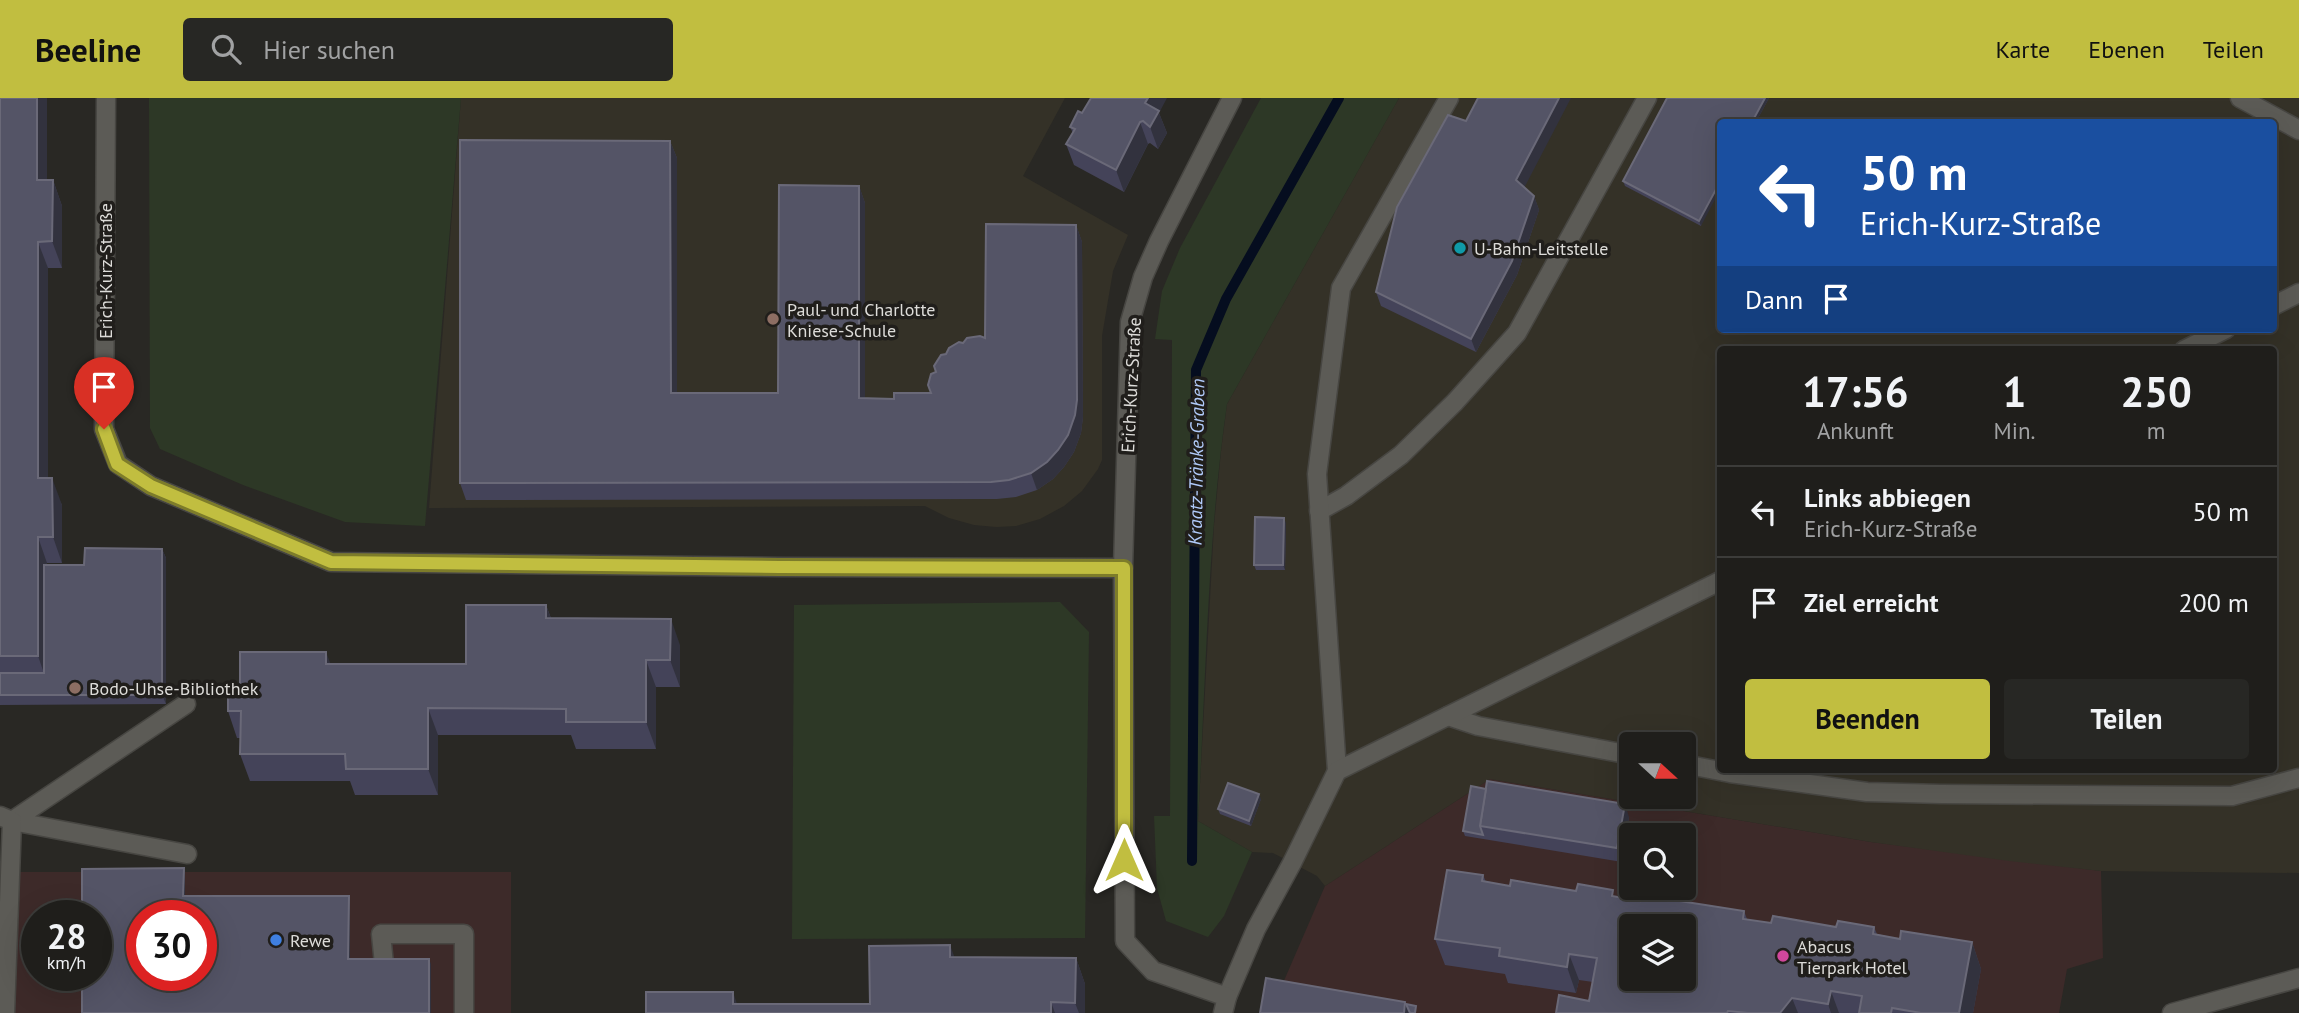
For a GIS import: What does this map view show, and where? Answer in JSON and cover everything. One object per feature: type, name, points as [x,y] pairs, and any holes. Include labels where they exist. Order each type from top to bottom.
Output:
[{"type":"street","name":"Erich-Kurz-Straße","points":[[106,98],[104,429],[117,464],[151,486],[331,562],[1124,568]]},
{"type":"street","name":"Erich-Kurz-Straße","points":[[1225,1005],[1153,971],[1125,941],[1124,568],[1130,322],[1143,277],[1159,241],[1231,98]]},
{"type":"street","points":[[1225,1005],[1256,929],[1337,771],[1317,474],[1341,288],[1449,98]]},
{"type":"street","points":[[1319,511],[1346,496],[1401,455],[1455,402],[1517,333],[1647,98]]},
{"type":"street","points":[[2240,98],[2299,130]]},
{"type":"street","points":[[2277,304],[2299,293]]},
{"type":"street","points":[[2192,346],[2219,333]]},
{"type":"street","points":[[1337,771],[1717,582]]},
{"type":"street","points":[[6,818],[186,704]]},
{"type":"street","points":[[1448,716],[1478,726],[1619,753]]},
{"type":"street","points":[[1696,767],[1717,771]]},
{"type":"street","points":[[1730,773],[1867,792],[2232,796],[2299,778]]},
{"type":"street","points":[[6,818],[187,855]]},
{"type":"street","points":[[3,1009],[6,818]]},
{"type":"street","points":[[384,964],[381,934],[464,934],[464,1013]]},
{"type":"street","points":[[2172,1013],[2299,978]]},
{"type":"shaded area","name":"Paul- und Charlotte Kniese-Schule","points":[[461,98],[1065,98],[1023,176],[1128,235],[1113,271],[1102,336],[1102,460],[1098,469],[1082,491],[1064,506],[1040,519],[1016,526],[974,525],[949,518],[925,506],[429,508]]},
{"type":"shaded area","points":[[1399,98],[2299,98],[2299,873],[2101,871],[1871,842],[1671,809],[1696,809],[1696,732],[1619,732],[1619,800],[1490,779],[1325,886],[1317,876],[1273,853],[1252,852],[1198,821],[1214,526],[1227,404]]},
{"type":"shaded area","points":[[1490,779],[1619,800],[1619,809],[1671,809],[1871,842],[2101,871],[2103,958],[2067,969],[2059,1013],[1270,1013],[1325,886]]},
{"type":"shaded area","points":[[0,872],[511,872],[511,1013],[0,1013]]},
{"type":"green space","points":[[149,98],[461,98],[425,526],[345,522],[243,485],[160,449],[150,428]]},
{"type":"green space","points":[[1261,98],[1399,98],[1227,404],[1211,560],[1198,821],[1252,852],[1224,916],[1208,937],[1166,921],[1157,888],[1154,816],[1170,816],[1172,340],[1155,339],[1162,291],[1180,248]]},
{"type":"green space","points":[[1060,602],[1089,632],[1085,938],[792,939],[794,605]]},
{"type":"building","points":[[0,98],[37,98],[37,180],[53,180],[52,241],[38,242],[38,478],[52,478],[53,537],[38,537],[38,656],[0,656]]},
{"type":"building","points":[[1091,98],[1148,98],[1145,103],[1159,111],[1150,127],[1143,121],[1140,122],[1116,170],[1066,144],[1075,129],[1070,127],[1078,111],[1082,113]]},
{"type":"building","name":"U-Bahn-Leitstelle","points":[[1478,98],[1559,98],[1516,180],[1534,196],[1512,261],[1471,339],[1376,292],[1397,207],[1448,115],[1466,121]]},
{"type":"building","points":[[1667,98],[1765,98],[1754,119],[1717,119],[1717,188],[1699,221],[1623,181]]},
{"type":"building","points":[[460,140],[670,141],[671,393],[778,393],[779,185],[859,186],[859,398],[894,399],[894,393],[931,393],[928,385],[931,374],[936,372],[934,366],[941,355],[967,338],[985,338],[986,224],[1076,225],[1077,400],[1068,435],[1047,462],[1031,473],[991,482],[460,483]]},
{"type":"building","points":[[1255,517],[1284,518],[1283,565],[1254,565]]},
{"type":"building","points":[[85,548],[162,549],[162,695],[0,695],[0,673],[44,673],[44,565],[84,565]]},
{"type":"building","points":[[466,605],[546,605],[546,618],[671,619],[670,660],[646,660],[646,722],[566,722],[566,709],[428,708],[428,769],[346,769],[345,754],[240,754],[241,711],[228,711],[228,694],[240,694],[240,652],[326,652],[326,664],[466,664]]},
{"type":"building","points":[[1487,781],[1619,803],[1619,809],[1624,809],[1622,823],[1619,823],[1617,848],[1480,826]]},
{"type":"building","points":[[1228,783],[1259,794],[1249,821],[1218,809]]},
{"type":"building","points":[[1471,786],[1486,789],[1480,826],[1483,835],[1463,831]]},
{"type":"building","name":"Rewe","points":[[184,868],[183,896],[349,896],[348,959],[429,959],[429,1013],[82,1013],[82,991],[112,991],[112,900],[82,900],[82,869]]},
{"type":"building","name":"Abacus Tierpark Hotel","points":[[1447,870],[1483,875],[1482,881],[1510,886],[1511,880],[1576,891],[1578,884],[1613,890],[1612,896],[1619,897],[1619,900],[1673,900],[1744,911],[1743,919],[1771,923],[1773,916],[1836,927],[1838,921],[1874,927],[1873,934],[1900,939],[1901,931],[1972,942],[1959,1013],[1921,1013],[1892,1008],[1891,1013],[1859,1013],[1862,996],[1831,991],[1828,1004],[1792,998],[1780,1013],[1556,1013],[1559,995],[1589,1001],[1597,958],[1569,954],[1567,967],[1499,956],[1500,948],[1435,939]]},
{"type":"building","points":[[950,945],[950,957],[1076,958],[1075,1003],[1051,1002],[1051,1013],[646,1013],[646,992],[733,992],[733,1004],[870,1004],[869,946]]},
{"type":"building","points":[[1266,978],[1405,1002],[1404,1013],[1260,1013]]},
{"type":"building","points":[[1406,1004],[1416,1006],[1415,1013],[1410,1013]]},
{"type":"waterway","name":"Kraatz-Tränke-Graben","points":[[1192,861],[1196,370],[1226,299],[1339,98]]},
{"type":"place","name":"U-Bahn-Leitstelle","points":[[1460,248]]},
{"type":"place","name":"Paul- und Charlotte Kniese-Schule","points":[[773,319]]},
{"type":"place","name":"Bodo-Uhse-Bibliothek","points":[[75,688]]},
{"type":"place","name":"Rewe","points":[[276,940]]},
{"type":"place","name":"Abacus Tierpark Hotel","points":[[1783,956]]},
{"type":"route","points":[[104,429],[117,464],[151,486],[331,562],[1124,568],[1124,860]]}]
